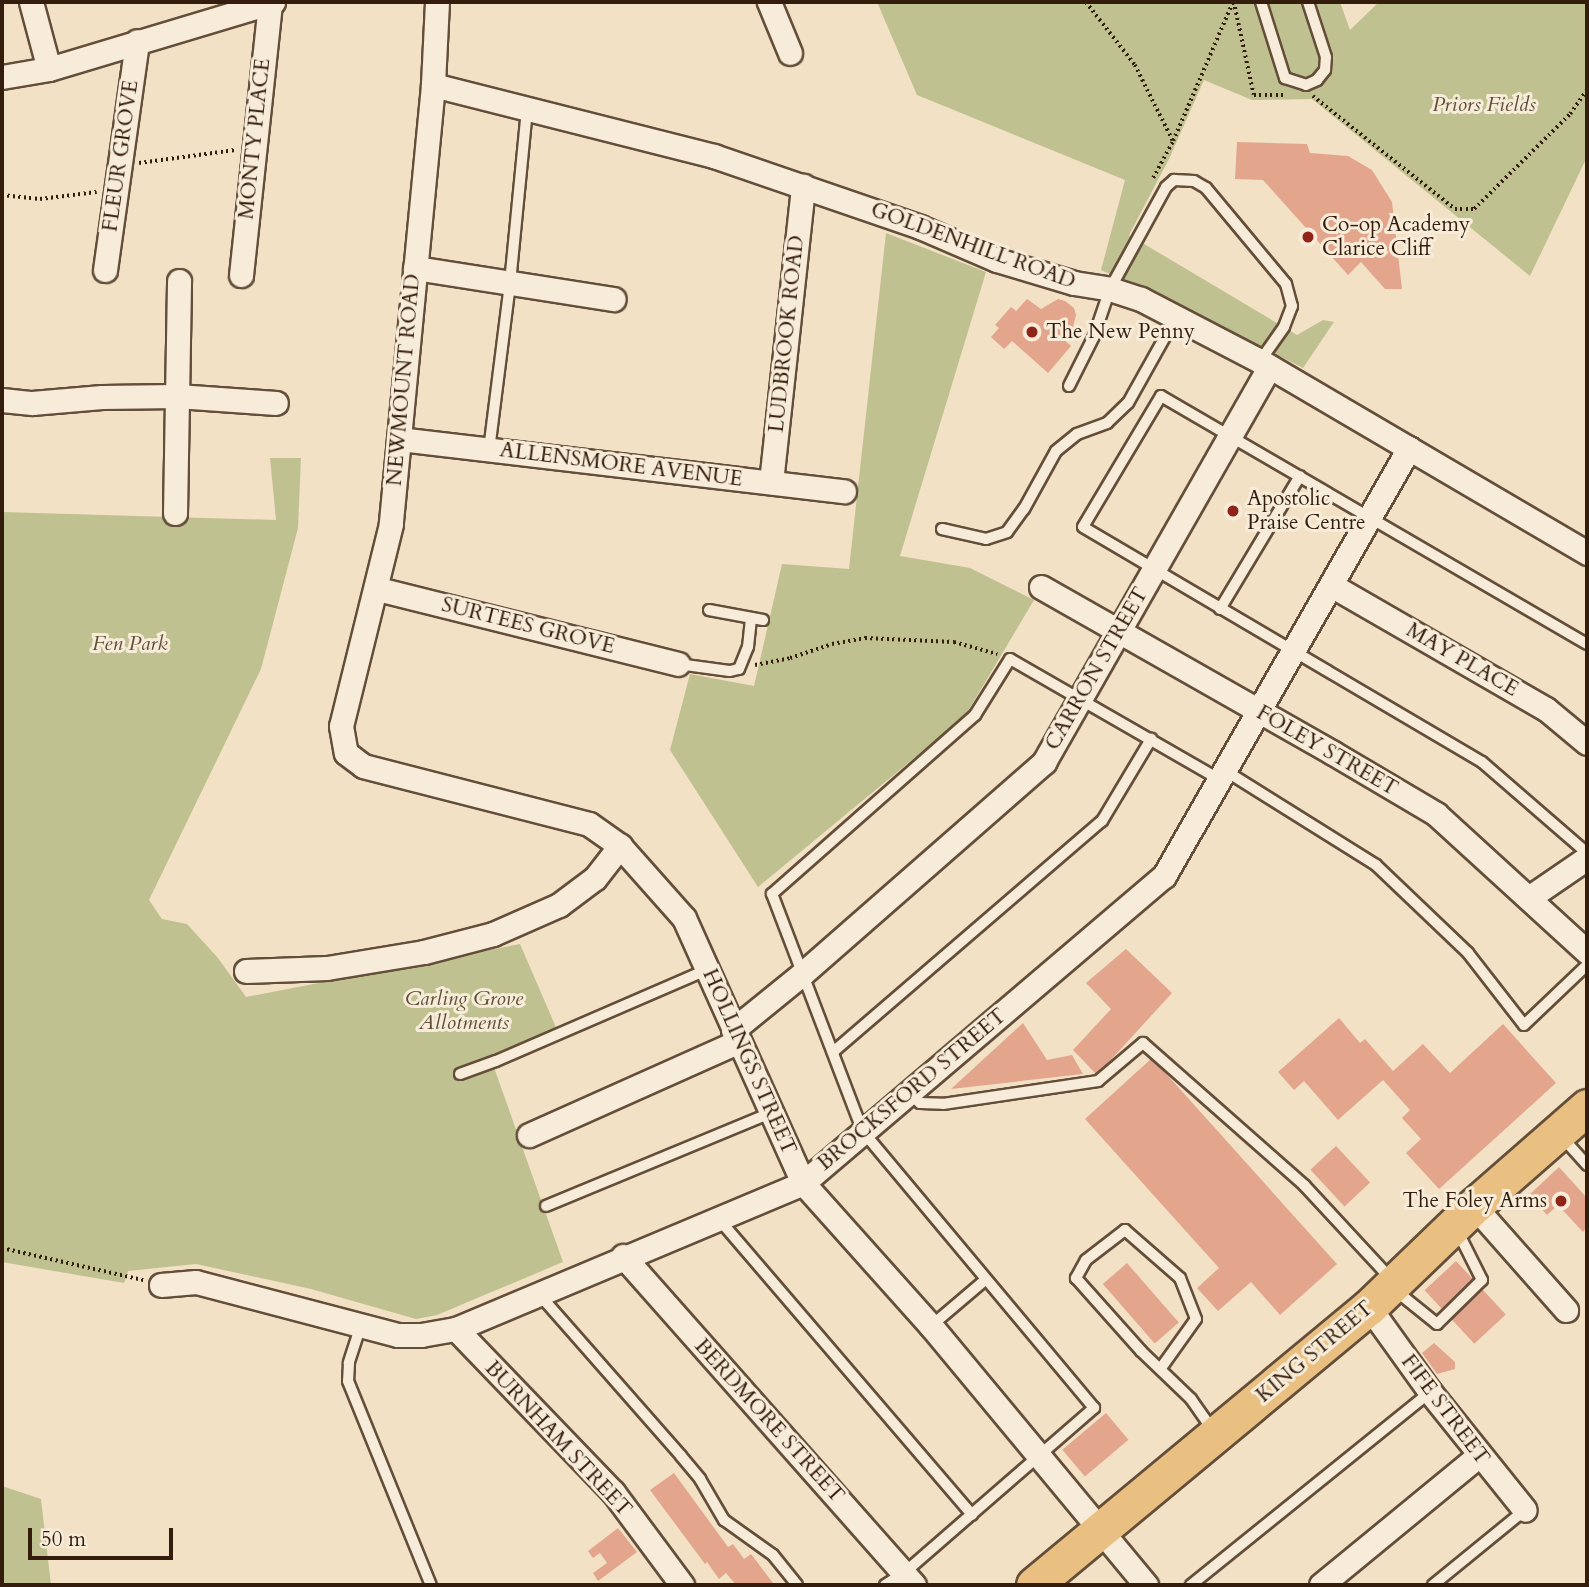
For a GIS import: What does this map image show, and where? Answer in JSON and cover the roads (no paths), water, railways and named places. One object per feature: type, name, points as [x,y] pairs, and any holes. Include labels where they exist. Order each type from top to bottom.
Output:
[{"type":"main road","name":"KING STREET","points":[[1034,1585],[1217,1435],[1384,1292],[1464,1215],[1587,1107]]},
{"type":"street","points":[[31,2],[49,69]]},
{"type":"street","points":[[2,78],[49,69],[243,6],[271,2]]},
{"type":"street","name":"MONTY PLACE","points":[[241,275],[271,2]]},
{"type":"street","name":"NEWMOUNT ROAD","points":[[346,753],[341,726],[391,524],[433,85],[437,2]]},
{"type":"street","points":[[769,2],[790,53]]},
{"type":"street","name":"FLEUR GROVE","points":[[105,270],[137,41]]},
{"type":"street","name":"GOLDENHILL ROAD","points":[[433,85],[714,156],[920,227],[998,260],[1083,286],[1110,289],[1141,299],[1265,364],[1587,553]]},
{"type":"street","name":"LUDBROOK ROAD","points":[[771,482],[803,186]]},
{"type":"street","points":[[415,268],[614,299]]},
{"type":"street","points":[[175,513],[179,281]]},
{"type":"street","name":"CARRON STREET","points":[[529,1135],[736,1035],[1044,762],[1229,436],[1265,364]]},
{"type":"street","points":[[2,400],[32,403],[102,397],[177,396],[276,403]]},
{"type":"street","name":"ALLENSMORE AVENUE","points":[[398,439],[844,491]]},
{"type":"street","name":"BROCKSFORD STREET","points":[[160,1284],[196,1282],[398,1335],[421,1335],[456,1329],[623,1256],[803,1183],[1164,876],[1409,448]]},
{"type":"street","name":"MAY PLACE","points":[[1331,585],[1546,709],[1587,743]]},
{"type":"street","name":"FOLEY STREET","points":[[1041,587],[1436,814],[1530,897],[1587,952]]},
{"type":"street","name":"SURTEES GROVE","points":[[377,589],[678,664]]},
{"type":"street","name":"HOLLINGS STREET","points":[[346,753],[363,766],[589,824],[620,846],[684,918],[803,1183],[931,1326],[1146,1585]]},
{"type":"street","points":[[246,971],[327,968],[424,952],[493,934],[559,905],[595,878],[620,846]]},
{"type":"street","points":[[1530,897],[1587,856]]},
{"type":"street","points":[[1464,1215],[1566,1310]]},
{"type":"street","name":"BERDMORE STREET","points":[[623,1256],[901,1581]]},
{"type":"street","name":"FIFE STREET","points":[[1384,1292],[1430,1392],[1525,1510]]},
{"type":"street","name":"BURNHAM STREET","points":[[456,1329],[613,1492],[682,1585]]},
{"type":"street","points":[[1321,1585],[1479,1455]]},
{"type":"lane","points":[[1261,2],[1285,78],[1306,85],[1317,79],[1325,70],[1326,57],[1308,2]]},
{"type":"lane","points":[[489,450],[510,283],[527,109]]},
{"type":"lane","points":[[1069,386],[1094,336],[1110,289],[1166,187],[1174,180],[1194,181],[1206,188],[1286,284],[1292,295],[1292,306],[1284,327],[1265,364]]},
{"type":"lane","points":[[942,529],[986,539],[1007,532],[1024,509],[1056,451],[1077,434],[1107,423],[1128,403],[1177,317]]},
{"type":"lane","points":[[1587,644],[1161,396],[1083,527],[1482,762],[1587,856]]},
{"type":"lane","points":[[1220,609],[1300,477]]},
{"type":"lane","points":[[709,610],[763,621]]},
{"type":"lane","points":[[678,664],[730,671],[739,669],[748,647],[751,618]]},
{"type":"lane","points":[[901,1581],[1094,1408],[863,1132],[772,894],[975,715],[1010,660],[1221,775],[1376,865],[1468,953],[1524,1025],[1587,965]]},
{"type":"lane","points":[[833,1052],[1102,821],[1151,739]]},
{"type":"lane","points":[[460,1074],[709,969]]},
{"type":"lane","points":[[909,1093],[920,1103],[943,1104],[1098,1081],[1143,1043],[1304,1185],[1384,1292],[1437,1324],[1482,1280],[1464,1215]]},
{"type":"lane","points":[[546,1206],[770,1113]]},
{"type":"lane","points":[[1557,1132],[1587,1166]]},
{"type":"lane","points":[[717,1217],[972,1515]]},
{"type":"lane","points":[[1161,1368],[1196,1319],[1180,1279],[1125,1230],[1086,1260],[1076,1278],[1141,1351],[1191,1399],[1217,1435]]},
{"type":"lane","points":[[931,1326],[985,1280]]},
{"type":"lane","points":[[538,1293],[700,1479],[724,1520],[773,1555],[797,1585]]},
{"type":"lane","points":[[362,1325],[349,1363],[348,1381],[431,1585]]},
{"type":"lane","points":[[1192,1585],[1430,1392]]},
{"type":"lane","points":[[1433,1585],[1525,1510]]},
{"type":"place","name":"Co-op Academy Clarice Cliff","points":[[1308,237]]},
{"type":"place","name":"The New Penny","points":[[1032,332]]},
{"type":"place","name":"Apostolic Praise Centre","points":[[1233,511]]},
{"type":"place","name":"The Foley Arms","points":[[1561,1201]]},
{"type":"park label","name":"Priors Fields","points":[[1484,105]]},
{"type":"park label","name":"Fen Park","points":[[130,644]]},
{"type":"park label","name":"Carling Grove Allotments","points":[[464,1011]]}]
